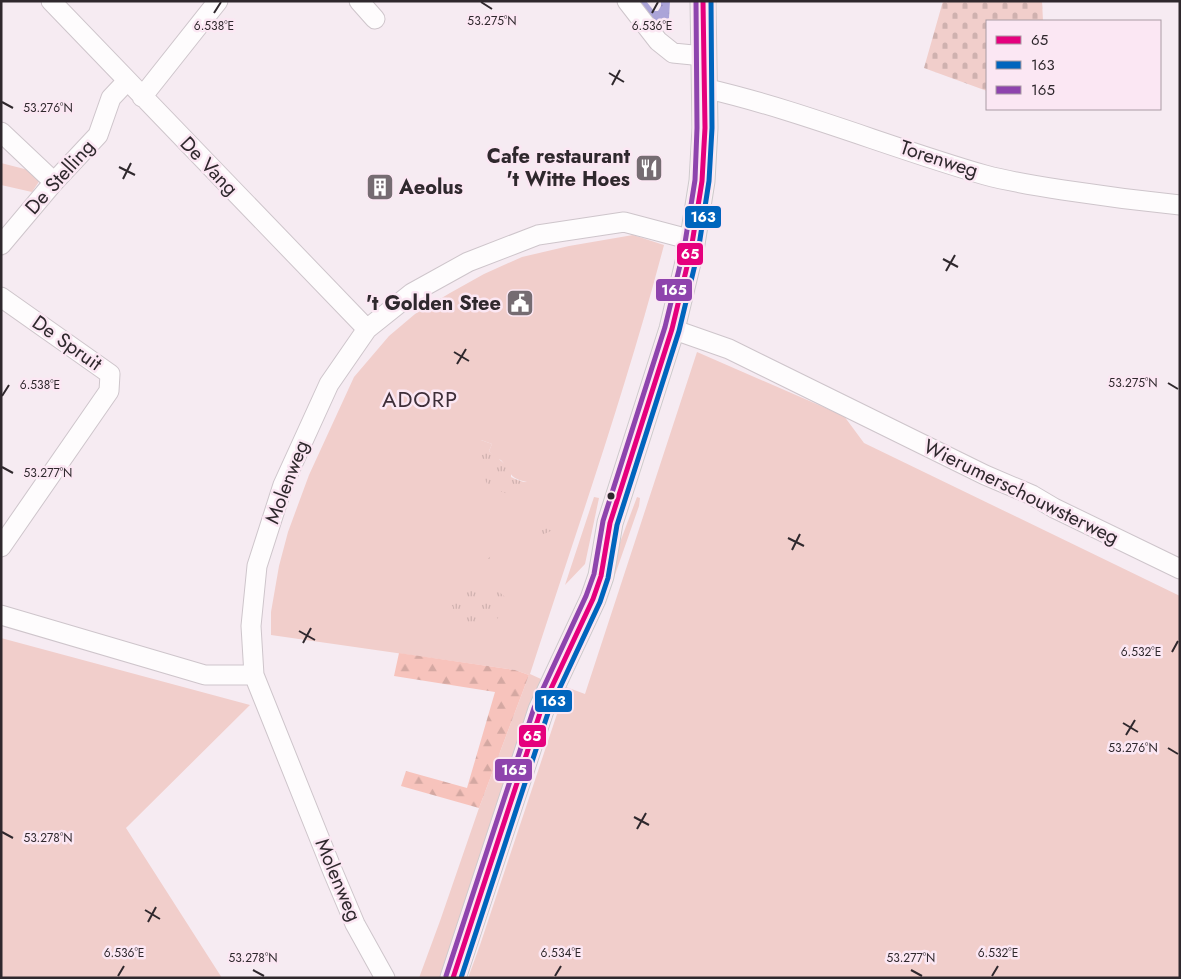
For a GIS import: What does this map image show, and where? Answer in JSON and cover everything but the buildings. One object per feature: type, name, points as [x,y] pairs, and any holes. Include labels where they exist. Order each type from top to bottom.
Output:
[{"type":"main road","points":[[452,978],[541,710],[561,629],[610,523],[672,328],[692,240],[702,181],[704,158],[703,1]]},
{"type":"street","name":"De Vang","points":[[52,1],[367,330]]},
{"type":"street","points":[[142,97],[218,1]]},
{"type":"street","points":[[359,1],[375,19]]},
{"type":"street","points":[[627,1],[658,42],[673,53],[703,56]]},
{"type":"street","name":"De Stelling","points":[[1,245],[54,182],[98,135],[111,98],[127,81]]},
{"type":"street","name":"Torenweg","points":[[704,88],[744,97],[854,131],[985,175],[1014,182],[1180,205]]},
{"type":"street","points":[[1,132],[54,182]]},
{"type":"street","points":[[1180,200],[1180,205]]},
{"type":"street","name":"Molenweg","points":[[385,978],[355,924],[254,674],[251,626],[257,566],[283,485],[329,384],[367,330],[412,292],[468,262],[538,235],[624,222],[692,240]]},
{"type":"street","name":"De Spruit","points":[[1,297],[110,374],[109,391],[1,547]]},
{"type":"street","name":"Wierumerschouwsterweg","points":[[672,328],[729,349],[985,475],[1032,495],[1054,508],[1180,570]]},
{"type":"street","points":[[1,615],[205,675],[254,674]]},
{"type":"green space","points":[[943,1],[1042,1],[1043,20],[986,20],[986,91],[924,68]]},
{"type":"green space","points":[[1,163],[44,174],[32,192],[1,185]]},
{"type":"green space","points":[[633,235],[664,245],[634,353],[530,674],[541,679],[466,907],[441,978],[419,978],[479,808],[529,675],[515,670],[271,635],[271,612],[279,566],[288,532],[309,475],[354,377],[389,336],[415,314],[484,274],[522,257],[569,246]],"holes":[[[481,440],[492,444],[489,451],[497,459],[501,460],[514,477],[527,482],[487,484]]]},
{"type":"green space","points":[[697,352],[844,416],[864,443],[1180,596],[1180,978],[468,978],[566,687],[585,694]]},
{"type":"green space","points":[[481,440],[492,444],[489,451],[511,469],[511,477],[531,486],[525,494],[504,493],[487,484],[479,457]]},
{"type":"green space","points":[[594,497],[599,498],[585,564],[565,585]]},
{"type":"green space","points":[[637,497],[640,498],[639,506],[609,592],[607,577]]},
{"type":"green space","points":[[553,525],[555,529],[510,550],[490,562],[487,559],[501,550]]},
{"type":"green space","points":[[485,585],[496,589],[505,597],[507,608],[497,619],[471,628],[452,615],[453,607],[450,604],[453,597],[471,588]]},
{"type":"green space","points":[[1,638],[250,705],[126,828],[222,978],[1,978]]},
{"type":"green space","points":[[399,653],[515,670],[529,675],[479,808],[401,786],[406,771],[467,788],[495,692],[394,676]]},
{"type":"water","points":[[639,1],[646,1],[654,11],[658,11],[661,1],[670,1],[669,18],[665,22],[652,19]]},
{"type":"transit line","name":"165","points":[[446,976],[534,708],[586,596],[594,574],[603,521],[665,327],[684,249],[695,180],[697,128],[696,1]]},
{"type":"transit line","name":"65","points":[[453,978],[541,710],[593,599],[601,576],[610,523],[672,329],[691,250],[702,181],[705,128],[703,1]]},
{"type":"transit line","name":"163","points":[[461,978],[548,713],[600,602],[608,578],[617,525],[679,331],[698,252],[709,181],[712,128],[711,1]]},
{"type":"place","name":"Cafe restaurant 't Witte Hoes","points":[[649,168]]},
{"type":"place","name":"Aeolus","points":[[380,187]]},
{"type":"place","name":"'t Golden Stee","points":[[520,303]]},
{"type":"district","name":"ADORP","points":[[420,399]]}]
